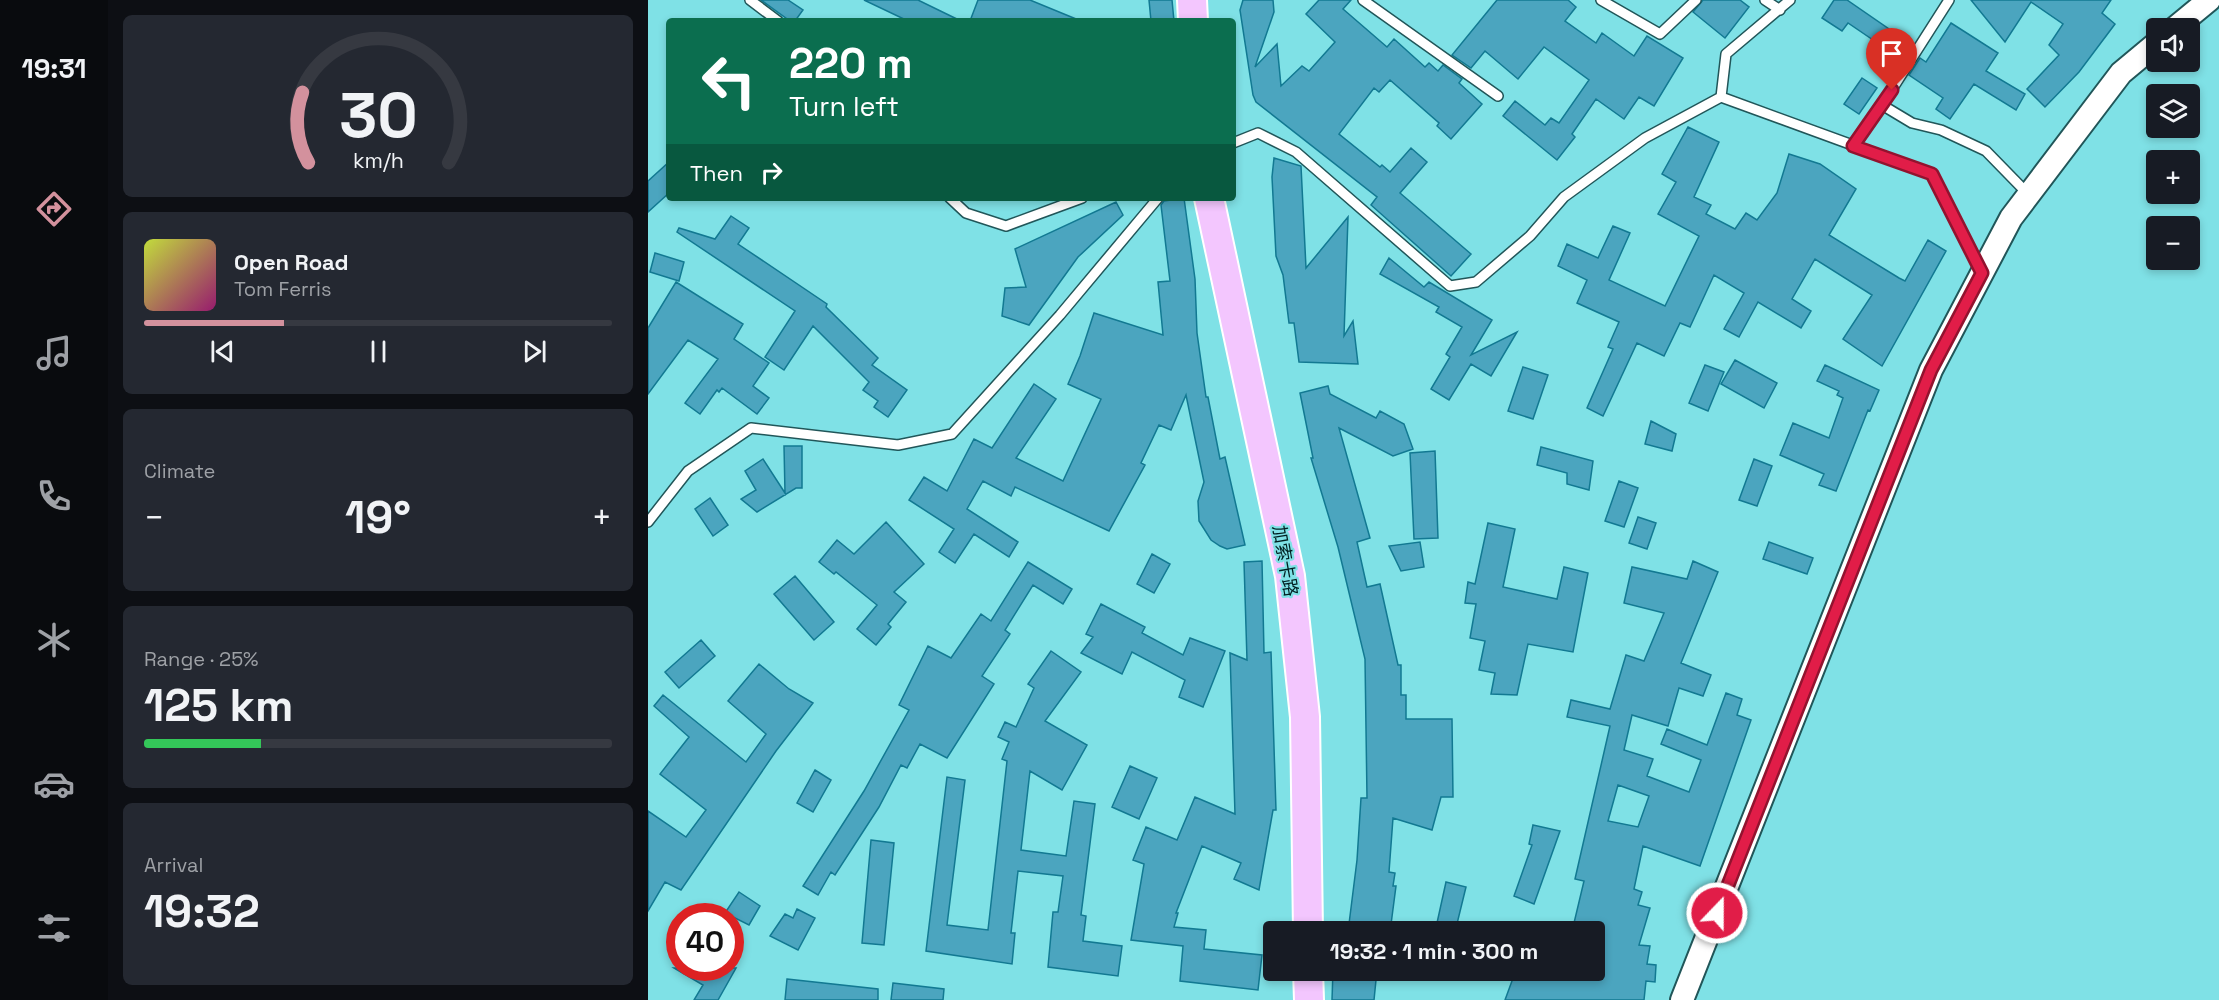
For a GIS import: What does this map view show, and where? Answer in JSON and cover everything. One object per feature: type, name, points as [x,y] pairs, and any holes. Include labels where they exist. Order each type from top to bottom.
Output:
[{"type":"main road","points":[[1192,0],[1193,18]]},
{"type":"main road","name":"加索卡路","points":[[1210,201],[1290,576],[1305,717],[1308,921]]},
{"type":"main road","points":[[1308,981],[1309,1000]]},
{"type":"street","points":[[2187,18],[2209,0]]},
{"type":"street","points":[[1682,1000],[1931,370],[2010,218],[2121,73],[2146,52]]},
{"type":"lane","points":[[750,0],[774,18]]},
{"type":"lane","points":[[1363,0],[1498,96]]},
{"type":"lane","points":[[1601,0],[1660,34],[1696,0]]},
{"type":"lane","points":[[1764,0],[1780,10]]},
{"type":"lane","points":[[1721,97],[1726,54],[1790,0]]},
{"type":"lane","points":[[1853,146],[1949,0]]},
{"type":"lane","points":[[1236,142],[1258,133],[1296,152],[1450,286],[1476,282],[1530,236],[1564,197],[1646,138],[1721,97],[1932,174],[1982,273]]},
{"type":"lane","points":[[1882,105],[1912,123],[1941,130],[1986,151],[2028,194]]},
{"type":"lane","points":[[953,201],[966,213],[1006,226],[1074,201]]},
{"type":"lane","points":[[648,522],[688,471],[751,428],[898,445],[952,434],[1060,315],[1155,201]]},
{"type":"building","points":[[761,0],[788,0],[803,10],[797,18],[786,18]]},
{"type":"building","points":[[864,0],[918,0],[955,18],[902,18]]},
{"type":"building","points":[[978,0],[1030,0],[1074,18],[971,18]]},
{"type":"building","points":[[1149,0],[1172,0],[1174,18],[1151,18]]},
{"type":"building","points":[[1243,0],[1273,0],[1274,12],[1255,67],[1277,44],[1281,86],[1302,66],[1309,71],[1335,42],[1306,14],[1319,0],[1351,0],[1343,9],[1387,47],[1394,39],[1425,67],[1429,63],[1438,71],[1443,65],[1462,79],[1459,83],[1482,104],[1451,139],[1437,126],[1439,123],[1390,80],[1379,92],[1374,88],[1339,134],[1380,167],[1382,165],[1390,172],[1411,148],[1427,162],[1400,193],[1471,254],[1451,276],[1371,205],[1377,197],[1256,102],[1240,10]]},
{"type":"building","points":[[1497,0],[1568,0],[1576,7],[1565,21],[1596,43],[1602,33],[1634,56],[1647,36],[1683,58],[1654,106],[1639,97],[1624,119],[1596,99],[1572,134],[1575,137],[1557,160],[1503,116],[1515,101],[1545,125],[1551,118],[1559,123],[1589,80],[1544,47],[1518,79],[1485,51],[1471,68],[1452,55]]},
{"type":"building","points":[[1703,0],[1740,0],[1749,7],[1725,38],[1693,12]]},
{"type":"building","points":[[1834,0],[1847,0],[1889,29],[1879,44],[1848,23],[1842,31],[1822,18]]},
{"type":"building","points":[[1971,0],[2111,0],[2102,13],[2115,24],[2079,72],[2045,107],[2027,89],[2059,55],[2049,45],[2063,24],[2031,2],[2005,42]]},
{"type":"building","points":[[1951,23],[1998,53],[1986,71],[2025,94],[2016,110],[1974,84],[1950,119],[1936,109],[1943,98],[1909,75],[1920,58],[1926,62]]},
{"type":"building","points":[[1862,78],[1877,88],[1859,114],[1844,104]]},
{"type":"building","points":[[1688,127],[1719,142],[1694,197],[1711,205],[1706,214],[1735,229],[1746,213],[1757,220],[1777,193],[1789,154],[1820,164],[1856,189],[1829,235],[1905,281],[1928,240],[1946,251],[1882,366],[1843,339],[1872,295],[1815,259],[1792,299],[1811,311],[1801,328],[1758,302],[1739,337],[1724,329],[1744,293],[1714,275],[1690,327],[1680,323],[1664,356],[1637,343],[1603,416],[1587,408],[1613,349],[1608,347],[1619,322],[1577,303],[1587,280],[1558,266],[1567,244],[1598,258],[1613,226],[1630,233],[1609,280],[1665,306],[1699,236],[1658,214],[1676,182],[1662,174]]},
{"type":"building","points":[[1274,158],[1301,166],[1306,268],[1348,217],[1344,336],[1353,321],[1358,364],[1299,362],[1294,323],[1289,323],[1283,275],[1276,256],[1272,177]]},
{"type":"building","points":[[666,165],[666,196],[648,212],[648,181]]},
{"type":"building","points":[[1164,201],[1184,201],[1195,279],[1197,333],[1206,397],[1208,397],[1220,459],[1225,457],[1245,545],[1227,549],[1220,546],[1211,540],[1199,521],[1198,501],[1204,482],[1186,395],[1171,430],[1159,425],[1141,463],[1145,465],[1109,531],[1015,487],[1011,496],[983,481],[967,509],[1018,542],[1009,557],[974,534],[955,563],[939,552],[954,529],[909,500],[924,477],[947,491],[974,439],[992,448],[1034,384],[1056,399],[1016,458],[1063,481],[1101,399],[1068,384],[1094,313],[1163,335],[1158,282],[1170,281],[1161,205]]},
{"type":"building","points":[[1116,202],[1123,215],[1078,257],[1029,325],[1002,316],[1005,288],[1026,287],[1015,249]]},
{"type":"building","points":[[731,216],[749,228],[738,244],[827,304],[826,307],[878,358],[872,365],[907,390],[888,417],[874,407],[878,401],[863,390],[869,382],[813,326],[784,370],[765,357],[795,311],[677,232],[679,228],[715,239]]},
{"type":"building","points":[[655,253],[684,262],[679,281],[650,272]]},
{"type":"building","points":[[1389,258],[1424,287],[1429,282],[1492,320],[1471,355],[1517,332],[1491,376],[1471,364],[1449,400],[1431,389],[1450,357],[1446,354],[1462,327],[1436,312],[1439,307],[1380,274]]},
{"type":"building","points":[[676,282],[743,324],[734,339],[769,363],[753,386],[769,398],[757,414],[722,388],[719,392],[717,390],[700,414],[685,403],[718,359],[688,340],[648,394],[648,328]]},
{"type":"building","points":[[1735,360],[1777,383],[1764,408],[1721,384]]},
{"type":"building","points":[[1705,365],[1724,372],[1708,411],[1689,403]]},
{"type":"building","points":[[1825,365],[1879,390],[1870,411],[1868,410],[1836,491],[1819,485],[1824,474],[1780,455],[1793,423],[1829,438],[1843,398],[1837,395],[1839,391],[1817,381]]},
{"type":"building","points":[[1523,367],[1548,375],[1533,419],[1508,411]]},
{"type":"building","points":[[1328,386],[1330,394],[1376,418],[1380,411],[1404,424],[1413,449],[1393,456],[1339,428],[1370,538],[1357,542],[1367,587],[1380,584],[1398,665],[1401,665],[1401,695],[1406,695],[1406,719],[1452,719],[1453,797],[1441,797],[1432,830],[1393,818],[1389,872],[1395,873],[1393,886],[1396,886],[1391,921],[1349,921],[1357,860],[1361,798],[1367,798],[1365,659],[1338,547],[1311,458],[1313,458],[1300,393]]},
{"type":"building","points":[[1651,421],[1676,434],[1672,451],[1645,444]]},
{"type":"building","points":[[784,446],[802,446],[802,488],[796,488],[757,512],[741,499],[756,490],[745,471],[763,459],[785,493]]},
{"type":"building","points":[[1541,447],[1593,461],[1589,490],[1567,484],[1567,473],[1537,465]]},
{"type":"building","points":[[1435,451],[1438,538],[1414,539],[1410,453]]},
{"type":"building","points":[[1754,459],[1772,466],[1757,506],[1739,500]]},
{"type":"building","points":[[1619,481],[1638,488],[1624,527],[1605,521]]},
{"type":"building","points":[[710,498],[728,525],[713,536],[695,509]]},
{"type":"building","points":[[1638,517],[1656,523],[1647,549],[1629,543]]},
{"type":"building","points":[[886,522],[924,564],[894,592],[906,602],[888,624],[891,627],[876,645],[857,629],[877,605],[836,572],[834,574],[819,562],[837,540],[854,554]]},
{"type":"building","points":[[1488,523],[1515,529],[1503,587],[1557,599],[1564,567],[1588,573],[1573,652],[1528,644],[1517,695],[1491,694],[1495,673],[1479,670],[1485,641],[1470,638],[1476,604],[1465,603],[1468,582],[1475,584]]},
{"type":"building","points":[[1420,542],[1424,567],[1401,571],[1389,546]]},
{"type":"building","points":[[1769,542],[1813,558],[1807,574],[1763,559]]},
{"type":"building","points":[[1152,554],[1170,564],[1154,593],[1137,584]]},
{"type":"building","points":[[1262,561],[1264,653],[1271,652],[1276,810],[1273,810],[1259,890],[1234,879],[1241,863],[1202,846],[1176,913],[1178,913],[1174,927],[1206,930],[1204,949],[1262,955],[1258,990],[1180,981],[1183,946],[1131,940],[1144,864],[1133,860],[1146,827],[1177,840],[1195,797],[1235,814],[1230,653],[1247,660],[1244,562]]},
{"type":"building","points":[[1693,561],[1718,572],[1681,663],[1711,675],[1703,696],[1679,688],[1668,726],[1632,715],[1624,750],[1653,759],[1647,776],[1689,792],[1701,760],[1661,744],[1667,729],[1707,745],[1726,693],[1742,699],[1737,715],[1751,720],[1700,866],[1643,846],[1634,889],[1642,892],[1638,905],[1650,908],[1639,945],[1650,946],[1647,964],[1656,965],[1655,982],[1646,981],[1644,1000],[1505,1000],[1512,981],[1605,981],[1605,921],[1574,921],[1584,881],[1575,879],[1610,726],[1567,717],[1571,700],[1610,709],[1626,655],[1644,661],[1664,613],[1624,603],[1632,567],[1687,579]],"holes":[[[1618,785],[1649,796],[1638,827],[1608,821]]]},
{"type":"building","points":[[1028,562],[1072,589],[1063,604],[1033,585],[1005,630],[1010,634],[982,676],[994,684],[947,758],[920,744],[907,768],[901,765],[879,807],[835,875],[831,872],[818,895],[803,886],[864,791],[909,710],[899,705],[928,646],[951,658],[981,614],[991,621]]},
{"type":"building","points":[[795,576],[834,622],[814,640],[774,594]]},
{"type":"building","points":[[1101,604],[1145,627],[1142,633],[1183,655],[1190,638],[1225,651],[1203,707],[1179,697],[1185,680],[1132,652],[1122,674],[1081,653],[1093,637],[1086,634]]},
{"type":"building","points":[[701,640],[715,656],[679,688],[665,672]]},
{"type":"building","points":[[1051,651],[1081,672],[1045,721],[1087,745],[1062,790],[1030,771],[1021,850],[1066,856],[1074,801],[1095,804],[1081,915],[1086,916],[1083,941],[1122,946],[1118,976],[1048,967],[1053,912],[1058,912],[1063,876],[1018,871],[1011,933],[1015,933],[1012,964],[926,951],[947,777],[965,780],[947,925],[988,930],[1007,761],[1002,759],[1009,742],[998,737],[1005,722],[1016,727],[1034,688],[1028,684]]},
{"type":"building","points":[[759,664],[789,689],[813,703],[776,751],[681,890],[665,882],[648,911],[648,811],[686,837],[706,810],[660,774],[689,737],[654,706],[663,695],[746,762],[766,734],[728,701]]},
{"type":"building","points":[[1130,766],[1157,778],[1139,819],[1112,807]]},
{"type":"building","points":[[815,770],[831,780],[813,812],[797,803]]},
{"type":"building","points":[[1533,825],[1560,831],[1534,904],[1514,896],[1532,845],[1529,844]]},
{"type":"building","points":[[871,840],[894,843],[884,945],[862,943]]},
{"type":"building","points":[[1446,882],[1466,887],[1458,921],[1437,921]]},
{"type":"building","points":[[739,892],[760,906],[749,925],[744,922],[744,903],[732,903]]},
{"type":"building","points":[[797,909],[815,918],[798,950],[770,936],[785,914],[793,918]]},
{"type":"building","points":[[787,979],[878,989],[878,1000],[785,1000]]},
{"type":"building","points":[[696,981],[729,981],[718,1000],[694,1000],[703,985]]},
{"type":"building","points":[[1333,981],[1376,981],[1374,1000],[1332,1000]]},
{"type":"building","points":[[893,983],[944,989],[943,1000],[891,1000]]},
{"type":"route","points":[[1717,913],[1931,370],[1982,273],[1932,174],[1853,146],[1892,90]]}]
